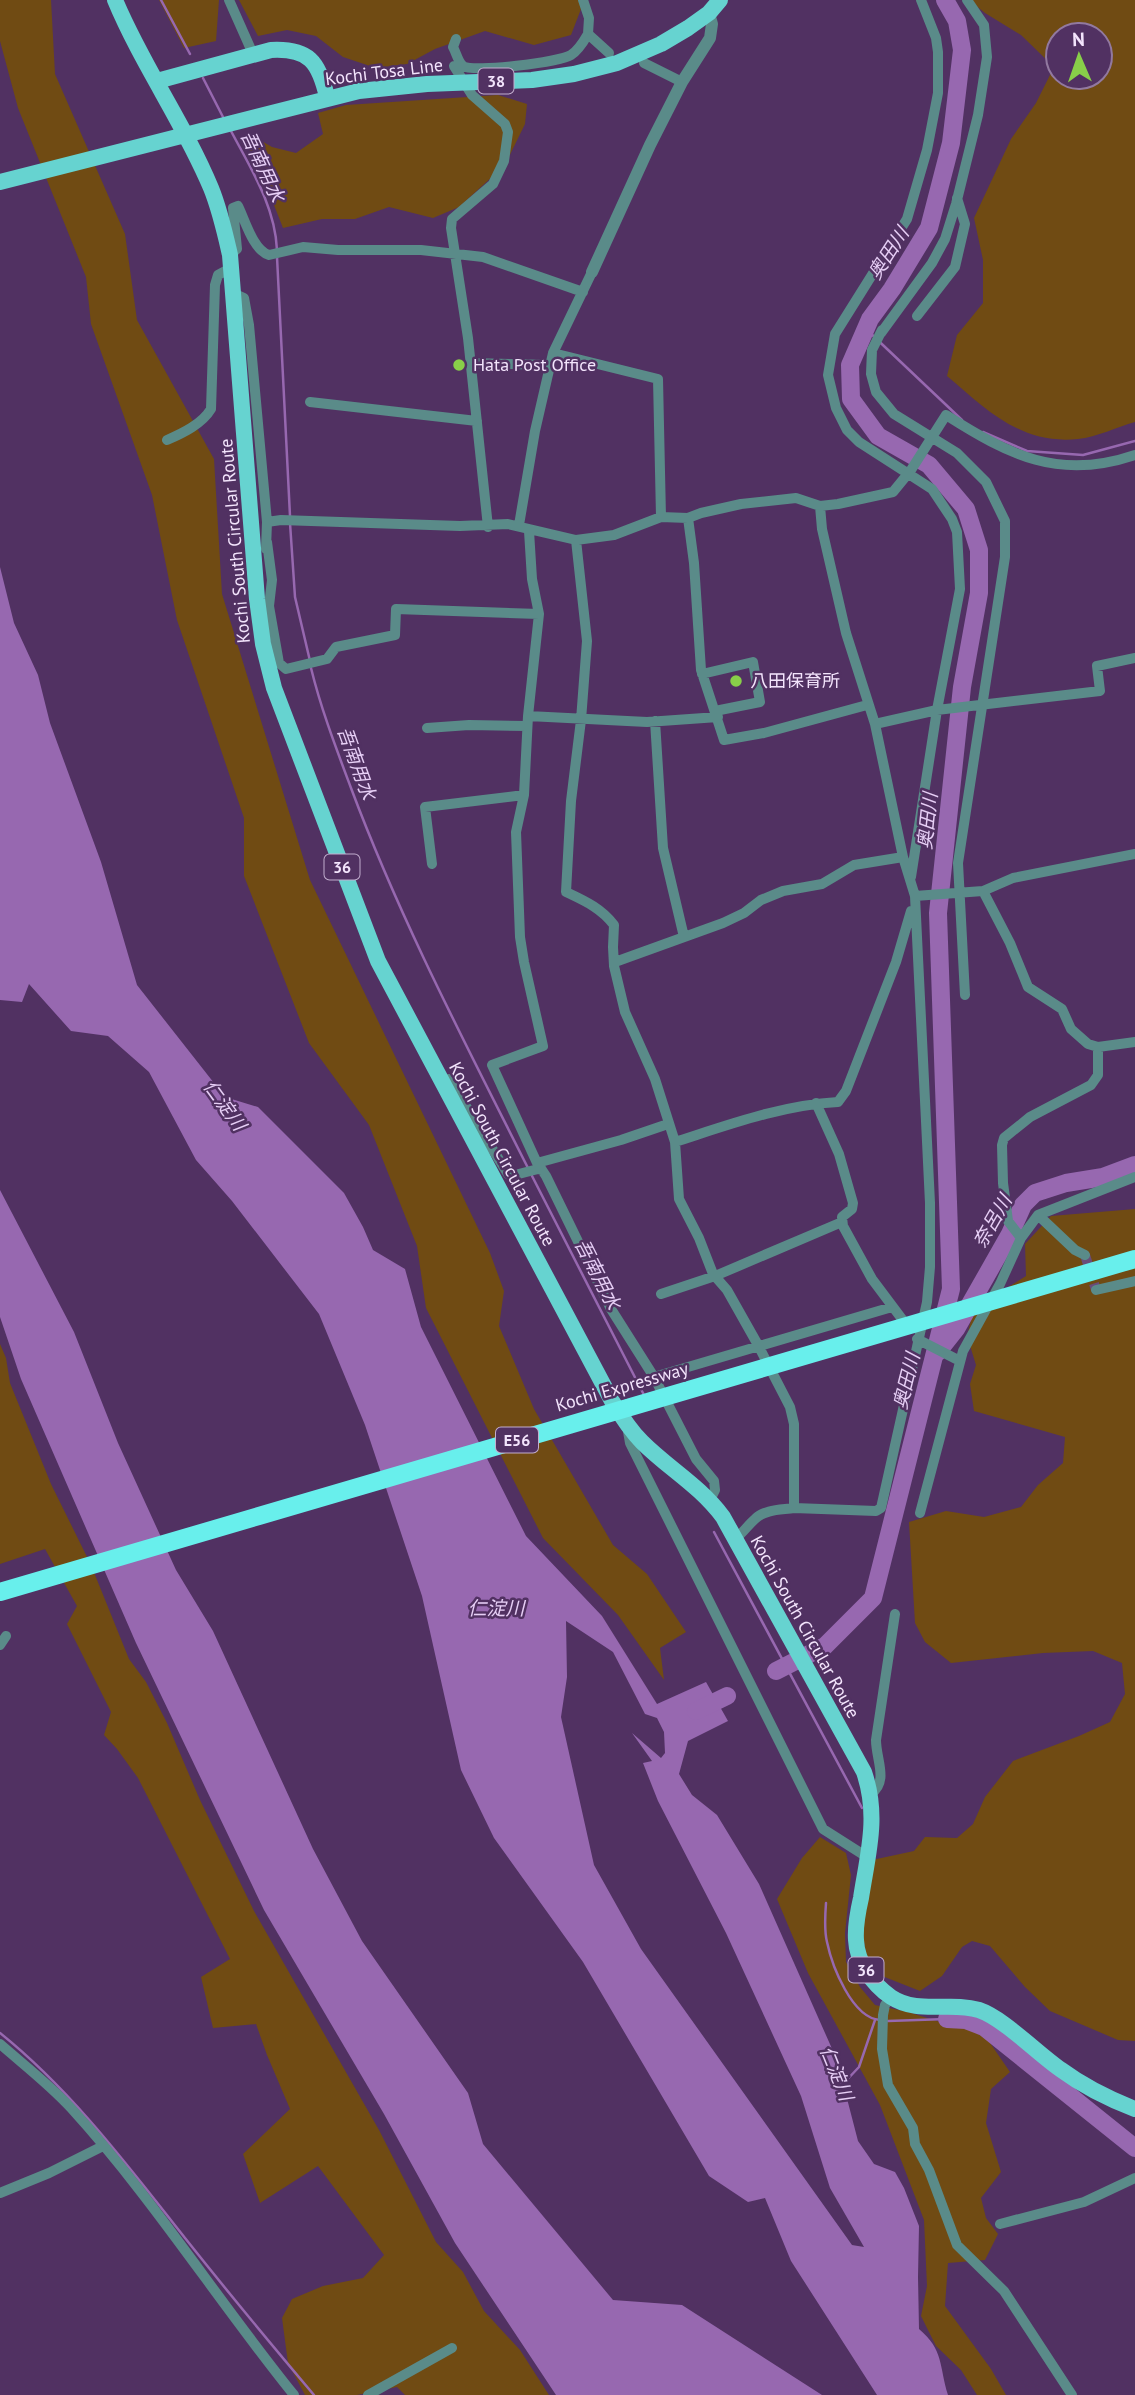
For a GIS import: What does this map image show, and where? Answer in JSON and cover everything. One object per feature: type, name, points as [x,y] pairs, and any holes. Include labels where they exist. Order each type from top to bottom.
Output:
[{"type":"highway","name":"Kochi Expressway","points":[[0,1592],[1135,1259]]},
{"type":"main road","name":"Kochi South Circular Route","points":[[115,0],[211,189],[223,223],[233,293],[257,599],[263,644],[274,688],[377,961],[627,1426],[656,1455],[710,1500],[735,1539],[864,1772],[871,1794],[873,1824],[856,1940],[861,1962],[873,1980],[891,1997],[907,2004],[928,2008],[966,2007],[989,2014],[1061,2071],[1093,2090],[1135,2109]]},
{"type":"main road","name":"Kochi Tosa Line","points":[[0,182],[327,97],[532,72],[574,74],[617,62],[661,44],[709,13],[720,0]]},
{"type":"main road","points":[[157,81],[254,54],[288,49],[310,58],[317,68],[327,97]]},
{"type":"street","points":[[229,0],[254,54]]},
{"type":"street","points":[[456,39],[453,47],[461,65],[467,68],[532,72],[570,56],[583,43],[588,34],[589,18],[583,0]]},
{"type":"street","points":[[910,880],[937,710],[960,589],[957,532],[952,519],[932,489],[859,442],[847,430],[835,408],[828,374],[835,334],[907,219],[927,150],[938,93],[938,52],[936,38],[921,0]]},
{"type":"street","points":[[965,995],[954,893],[979,705],[1005,557],[1005,521],[986,482],[957,453],[930,439],[894,414],[876,392],[872,374],[872,350],[882,330],[881,332],[932,262],[945,239],[957,197],[978,116],[987,57],[984,25],[967,0]]},
{"type":"street","points":[[519,525],[535,430],[553,353],[682,82],[710,38],[712,24],[709,13]]},
{"type":"street","points":[[588,34],[609,53]]},
{"type":"street","points":[[644,62],[682,82]]},
{"type":"street","points":[[454,66],[472,95],[505,124],[508,132],[504,161],[493,184],[452,219],[451,228],[470,363],[488,527]]},
{"type":"street","points":[[918,316],[955,267],[965,224],[957,197]]},
{"type":"street","points":[[167,440],[183,434],[211,409],[215,285],[218,275],[237,249],[233,208],[238,205],[258,248],[264,254],[292,248],[421,250],[483,257],[583,292]]},
{"type":"street","points":[[233,293],[244,298],[249,324],[267,522],[265,585],[257,599]]},
{"type":"street","points":[[553,353],[658,379],[661,517]]},
{"type":"street","points":[[470,363],[550,365]]},
{"type":"street","points":[[310,402],[477,421]]},
{"type":"street","points":[[267,522],[281,520],[488,527],[519,525],[529,531],[576,540],[614,535],[661,517],[688,518],[741,505],[796,498],[820,506],[893,492],[946,415],[978,435],[1039,462],[1077,467],[1113,463],[1135,455]]},
{"type":"street","points":[[735,1539],[766,1512],[794,1508],[876,1511],[881,1508],[927,1302],[931,1239],[919,895],[910,880],[903,857],[875,724],[846,634],[822,529],[820,506]]},
{"type":"street","points":[[688,518],[702,674],[724,740],[764,733],[867,705]]},
{"type":"street","points":[[529,531],[532,579],[539,614],[528,721],[524,795],[516,832],[520,937],[543,1046],[492,1065],[539,1167],[611,1309],[654,1377],[696,1459],[714,1481],[715,1490],[710,1500]]},
{"type":"street","points":[[576,540],[587,641],[571,801],[566,892],[595,906],[614,925],[613,947],[625,1012],[655,1079],[675,1142],[679,1199],[715,1276],[727,1290],[790,1407],[794,1424],[794,1508]]},
{"type":"street","points":[[267,542],[272,580],[269,606],[278,663],[286,669],[327,659],[337,647],[396,635],[396,609],[539,614]]},
{"type":"street","points":[[875,724],[937,710],[1100,691],[1097,666],[1135,658]]},
{"type":"street","points":[[427,728],[528,721],[655,721],[716,714],[760,702],[753,662],[702,674]]},
{"type":"street","points":[[655,721],[663,848],[684,937]]},
{"type":"street","points":[[432,864],[425,807],[524,795]]},
{"type":"street","points":[[919,895],[982,891],[1013,878],[1135,854]]},
{"type":"street","points":[[615,962],[734,918],[761,900],[783,891],[822,884],[854,865],[903,857]]},
{"type":"street","points":[[982,891],[1010,943],[1028,987],[1062,1009],[1071,1029],[1088,1044],[1098,1047],[1135,1042]]},
{"type":"street","points":[[675,1142],[768,1113],[816,1103],[838,1102],[846,1091],[897,962],[919,895]]},
{"type":"street","points":[[396,998],[511,1176],[668,1124]]},
{"type":"street","points":[[1021,1238],[1008,1221],[1003,1183],[1004,1138],[1030,1117],[1091,1085],[1098,1075],[1098,1047]]},
{"type":"street","points":[[816,1103],[839,1154],[853,1203],[852,1209],[842,1217],[842,1222],[872,1279],[919,1342],[960,1361]]},
{"type":"street","points":[[920,1513],[960,1361],[1021,1238],[1038,1215],[1135,1177]]},
{"type":"street","points":[[1038,1215],[1075,1250],[1085,1255]]},
{"type":"street","points":[[661,1294],[715,1276],[842,1222]]},
{"type":"street","points":[[1096,1290],[1135,1281]]},
{"type":"street","points":[[978,1299],[981,1318]]},
{"type":"street","points":[[654,1377],[892,1307]]},
{"type":"street","points":[[627,1426],[629,1443],[823,1829],[867,1857]]},
{"type":"street","points":[[871,1794],[879,1789],[882,1781],[876,1740],[895,1614]]},
{"type":"street","points":[[891,1997],[885,2005],[882,2038],[888,2085],[913,2127],[915,2144],[929,2171],[957,2245],[1004,2291],[1072,2395]]},
{"type":"street","points":[[0,2044],[71,2107],[185,2248],[249,2340],[294,2395]]},
{"type":"street","points":[[0,2193],[49,2173],[103,2146]]},
{"type":"street","points":[[1000,2224],[1084,2202],[1135,2178]]},
{"type":"street","points":[[368,2395],[452,2348]]},
{"type":"shaded area","points":[[0,0],[51,0],[55,74],[125,234],[137,320],[214,459],[222,594],[310,880],[490,1253],[504,1291],[499,1326],[534,1409],[613,1545],[647,1574],[686,1632],[660,1648],[664,1680],[618,1615],[543,1538],[426,1308],[417,1246],[369,1125],[309,1043],[244,876],[244,818],[177,620],[152,495],[91,324],[86,277],[18,108],[0,41]]},
{"type":"shaded area","points":[[159,0],[219,0],[216,41],[184,48]]},
{"type":"shaded area","points":[[239,0],[579,0],[581,9],[571,35],[534,45],[485,31],[435,49],[407,64],[376,68],[343,57],[316,36],[287,30],[258,36]]},
{"type":"shaded area","points":[[969,0],[1135,0],[1135,422],[1078,439],[1058,439],[1022,431],[976,401],[947,376],[957,335],[983,303],[983,260],[974,218],[1011,139],[1044,87],[1044,91],[1114,91],[1114,21],[1044,21],[1044,57],[1021,35]]},
{"type":"shaded area","points":[[498,95],[527,104],[525,124],[505,165],[459,207],[433,218],[389,207],[355,219],[322,219],[283,228],[256,159],[240,138],[253,136],[272,147],[296,153],[323,134],[318,113],[346,105]]},
{"type":"shaded area","points":[[1135,1209],[1135,2041],[1118,2040],[1050,2011],[990,1946],[972,1941],[962,1947],[942,1976],[920,1991],[872,1972],[864,1942],[863,1916],[872,1860],[914,1851],[925,1837],[957,1838],[973,1824],[985,1797],[1013,1761],[1110,1722],[1125,1694],[1122,1663],[1093,1651],[1043,1653],[951,1663],[925,1642],[915,1623],[909,1522],[946,1511],[984,1517],[1021,1507],[1038,1485],[1063,1463],[1065,1437],[974,1411],[970,1384],[976,1365],[967,1336],[974,1308],[1026,1276],[1025,1244],[1051,1216]]},
{"type":"shaded area","points":[[0,1344],[6,1358],[10,1383],[51,1484],[91,1565],[129,1659],[146,1682],[167,1723],[200,1800],[254,1911],[379,2130],[436,2242],[463,2272],[484,2311],[520,2350],[549,2395],[405,2395],[397,2387],[357,2395],[305,2395],[288,2363],[282,2318],[292,2299],[323,2286],[363,2278],[384,2255],[318,2166],[260,2203],[243,2154],[290,2109],[256,2024],[213,2028],[201,1977],[230,1959],[138,1778],[104,1735],[111,1712],[67,1624],[77,1606],[45,1549],[0,1564]]},
{"type":"shaded area","points":[[820,1837],[846,1853],[851,1875],[845,1933],[846,1962],[860,1987],[875,2005],[962,2025],[986,2037],[1010,2072],[991,2089],[986,2123],[1001,2172],[981,2198],[986,2218],[998,2234],[985,2260],[948,2263],[945,2306],[991,2369],[1006,2395],[977,2395],[961,2370],[936,2346],[921,2316],[927,2286],[924,2220],[880,2105],[808,1973],[777,1899],[802,1858]]},
{"type":"water","name":"仁淀川","points":[[0,567],[14,623],[38,675],[50,723],[101,862],[137,985],[225,1097],[258,1107],[344,1193],[373,1250],[405,1269],[421,1327],[526,1536],[602,1616],[657,1704],[706,1682],[728,1721],[688,1741],[679,1774],[692,1795],[717,1815],[759,1884],[837,2060],[858,2141],[874,2164],[895,2172],[904,2188],[919,2226],[919,2329],[937,2351],[948,2395],[877,2395],[791,2261],[765,2198],[748,2202],[709,2176],[583,1962],[494,1838],[461,1770],[422,1596],[365,1425],[319,1314],[232,1201],[196,1160],[149,1072],[108,1036],[71,1031],[29,984],[22,1002],[0,1000]],"holes":[[[566,1621],[613,1652],[645,1714],[657,1718],[664,1732],[665,1753],[661,1758],[632,1733],[652,1761],[643,1763],[658,1801],[726,1933],[801,2096],[830,2188],[864,2247],[852,2245],[641,1949],[594,1865],[561,1717],[567,1677]]]},
{"type":"water","points":[[0,1190],[74,1332],[118,1443],[176,1570],[213,1631],[313,1849],[362,1941],[468,2093],[483,2144],[613,2300],[682,2305],[822,2395],[556,2395],[455,2243],[384,2114],[264,1910],[136,1643],[21,1379],[0,1317]]},
{"type":"waterway","name":"吾南用水","points":[[161,0],[190,54]]},
{"type":"waterway","name":"奥田川","points":[[776,1671],[825,1646],[873,1598],[951,1289],[938,913],[962,687],[979,593],[979,550],[966,509],[929,465],[878,436],[851,399],[850,365],[870,319],[892,289],[929,228],[951,143],[962,50],[957,21],[945,0]]},
{"type":"waterway","name":"吾南用水","points":[[203,78],[224,119]]},
{"type":"waterway","name":"吾南用水","points":[[231,131],[267,203],[277,250]]},
{"type":"waterway","name":"吾南用水","points":[[277,257],[290,516]]},
{"type":"waterway","points":[[866,329],[962,420]]},
{"type":"waterway","points":[[983,432],[1027,451],[1083,455],[1135,441]]},
{"type":"waterway","name":"吾南用水","points":[[290,523],[295,597],[310,661]]},
{"type":"waterway","name":"吾南用水","points":[[311,668],[340,758],[390,885],[528,1168]]},
{"type":"waterway","name":"奈呂川","points":[[937,1353],[956,1329],[1010,1234],[1023,1205],[1035,1193],[1066,1183],[1103,1177],[1135,1165]]},
{"type":"waterway","name":"吾南用水","points":[[531,1174],[644,1395]]},
{"type":"waterway","name":"吾南用水","points":[[714,1532],[862,1808]]},
{"type":"waterway","name":"奥田川","points":[[696,1711],[727,1696]]},
{"type":"waterway","points":[[826,1903],[826,1937],[839,1977],[852,2001],[870,2017],[880,2020]]},
{"type":"waterway","points":[[888,2021],[947,2019]]},
{"type":"waterway","points":[[947,2019],[966,2020],[984,2027],[1135,2148]]},
{"type":"waterway","points":[[842,2085],[859,2067],[875,2020]]},
{"type":"waterway","points":[[0,2033],[51,2079],[98,2130],[314,2395]]},
{"type":"tunnel","points":[[1085,1255],[1096,1290]]},
{"type":"place","name":"Hata Post Office","points":[[459,365]]},
{"type":"place","name":"八田保育所","points":[[736,681]]}]
